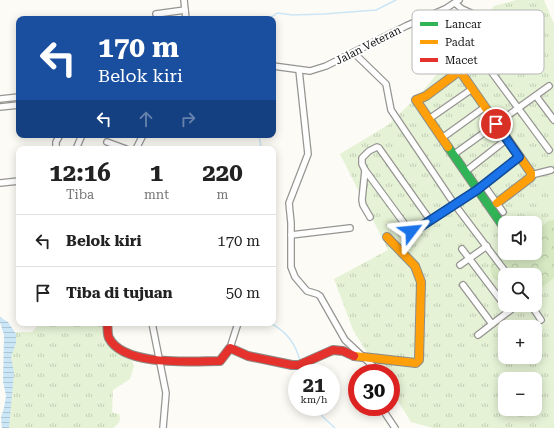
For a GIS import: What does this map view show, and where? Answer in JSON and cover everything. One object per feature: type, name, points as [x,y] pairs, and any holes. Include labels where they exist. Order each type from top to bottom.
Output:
[{"type":"street","points":[[184,0],[186,16]]},
{"type":"street","points":[[458,1],[465,7],[466,10]]},
{"type":"street","name":"Jalan Veteran","points":[[443,10],[458,1]]},
{"type":"street","points":[[156,14],[185,10]]},
{"type":"street","name":"Jalan Veteran","points":[[276,66],[310,71],[317,69],[354,53],[412,24]]},
{"type":"street","points":[[354,53],[386,84],[391,110],[455,205],[503,268]]},
{"type":"street","points":[[299,70],[308,154],[289,203],[292,272],[307,291],[320,296],[345,340],[371,364]]},
{"type":"street","points":[[455,74],[426,96],[416,100],[464,172],[497,203],[503,212]]},
{"type":"street","points":[[462,74],[531,175]]},
{"type":"street","points":[[493,74],[549,150]]},
{"type":"street","points":[[453,155],[549,86]]},
{"type":"street","points":[[429,119],[472,89]]},
{"type":"street","points":[[536,96],[554,120]]},
{"type":"street","points":[[0,98],[16,97]]},
{"type":"street","points":[[0,107],[16,105]]},
{"type":"street","points":[[442,138],[485,107]]},
{"type":"street","points":[[464,172],[507,139]]},
{"type":"street","points":[[107,142],[118,146]]},
{"type":"street","points":[[430,220],[379,148],[375,147],[364,155],[362,161],[365,170],[409,230],[414,231],[455,205],[519,157]]},
{"type":"street","points":[[365,170],[362,200],[363,205],[370,217]]},
{"type":"street","points":[[497,203],[531,177],[531,175],[551,170]]},
{"type":"street","points":[[0,183],[16,181]]},
{"type":"street","points":[[480,187],[498,217]]},
{"type":"street","points":[[291,235],[350,228]]},
{"type":"street","points":[[230,348],[248,356],[292,365],[299,365],[333,350],[338,350],[352,356],[416,363],[419,360],[420,354],[421,282],[415,266],[387,237]]},
{"type":"street","points":[[460,265],[486,246]]},
{"type":"street","points":[[462,249],[498,296]]},
{"type":"street","points":[[462,285],[492,324]]},
{"type":"street","points":[[478,335],[508,312]]},
{"type":"street","points":[[536,312],[541,320]]},
{"type":"street","points":[[107,326],[109,338],[120,350],[132,356],[158,360],[223,359],[227,350],[230,348],[237,326]]},
{"type":"street","points":[[152,326],[166,397],[164,428]]},
{"type":"street","points":[[387,416],[395,428]]},
{"type":"green space","points":[[516,0],[544,0],[554,24],[554,224],[542,236],[542,216],[498,216],[498,260],[514,260],[502,268],[498,268],[496,272],[498,271],[498,312],[542,312],[542,268],[507,268],[529,260],[542,260],[542,255],[554,251],[554,428],[433,428],[411,422],[400,404],[400,364],[374,364],[353,330],[334,279],[388,250],[340,154],[388,125],[422,92],[437,74],[544,74],[544,10],[491,10],[494,6]]},
{"type":"green space","points":[[554,220],[554,277],[542,287],[542,268],[498,268],[498,281],[494,279],[491,274],[491,264],[493,259],[497,256],[498,260],[542,260],[542,226],[549,221]]},
{"type":"green space","points":[[37,326],[106,326],[108,338],[132,361],[134,366],[130,379],[113,390],[112,412],[119,414],[120,420],[118,424],[113,428],[9,428],[13,332],[32,332]]},
{"type":"water","points":[[0,317],[8,322],[16,334],[16,343],[11,357],[14,373],[9,428],[2,428],[1,417],[6,396],[3,381],[4,335]]},
{"type":"waterway","points":[[273,16],[277,13],[293,15],[376,10],[396,0]]},
{"type":"waterway","points":[[259,138],[261,146]]},
{"type":"waterway","points":[[276,326],[290,339],[296,349],[300,361]]},
{"type":"waterway","points":[[322,416],[335,428]]},
{"type":"traffic: fast","points":[[448,147],[498,219]]},
{"type":"traffic: slow","points":[[448,147],[416,100],[426,96],[455,74]]},
{"type":"traffic: slow","points":[[462,74],[531,173],[531,177],[497,203]]},
{"type":"traffic: slow","points":[[354,356],[416,363],[419,360],[421,282],[415,266],[387,237]]},
{"type":"traffic: jam","points":[[107,326],[109,338],[117,347],[129,354],[143,358],[177,361],[220,361],[230,348],[248,356],[292,365],[299,365],[333,350],[343,351],[354,356]]},
{"type":"route","points":[[411,231],[414,231],[477,190],[519,157],[496,124]]}]
